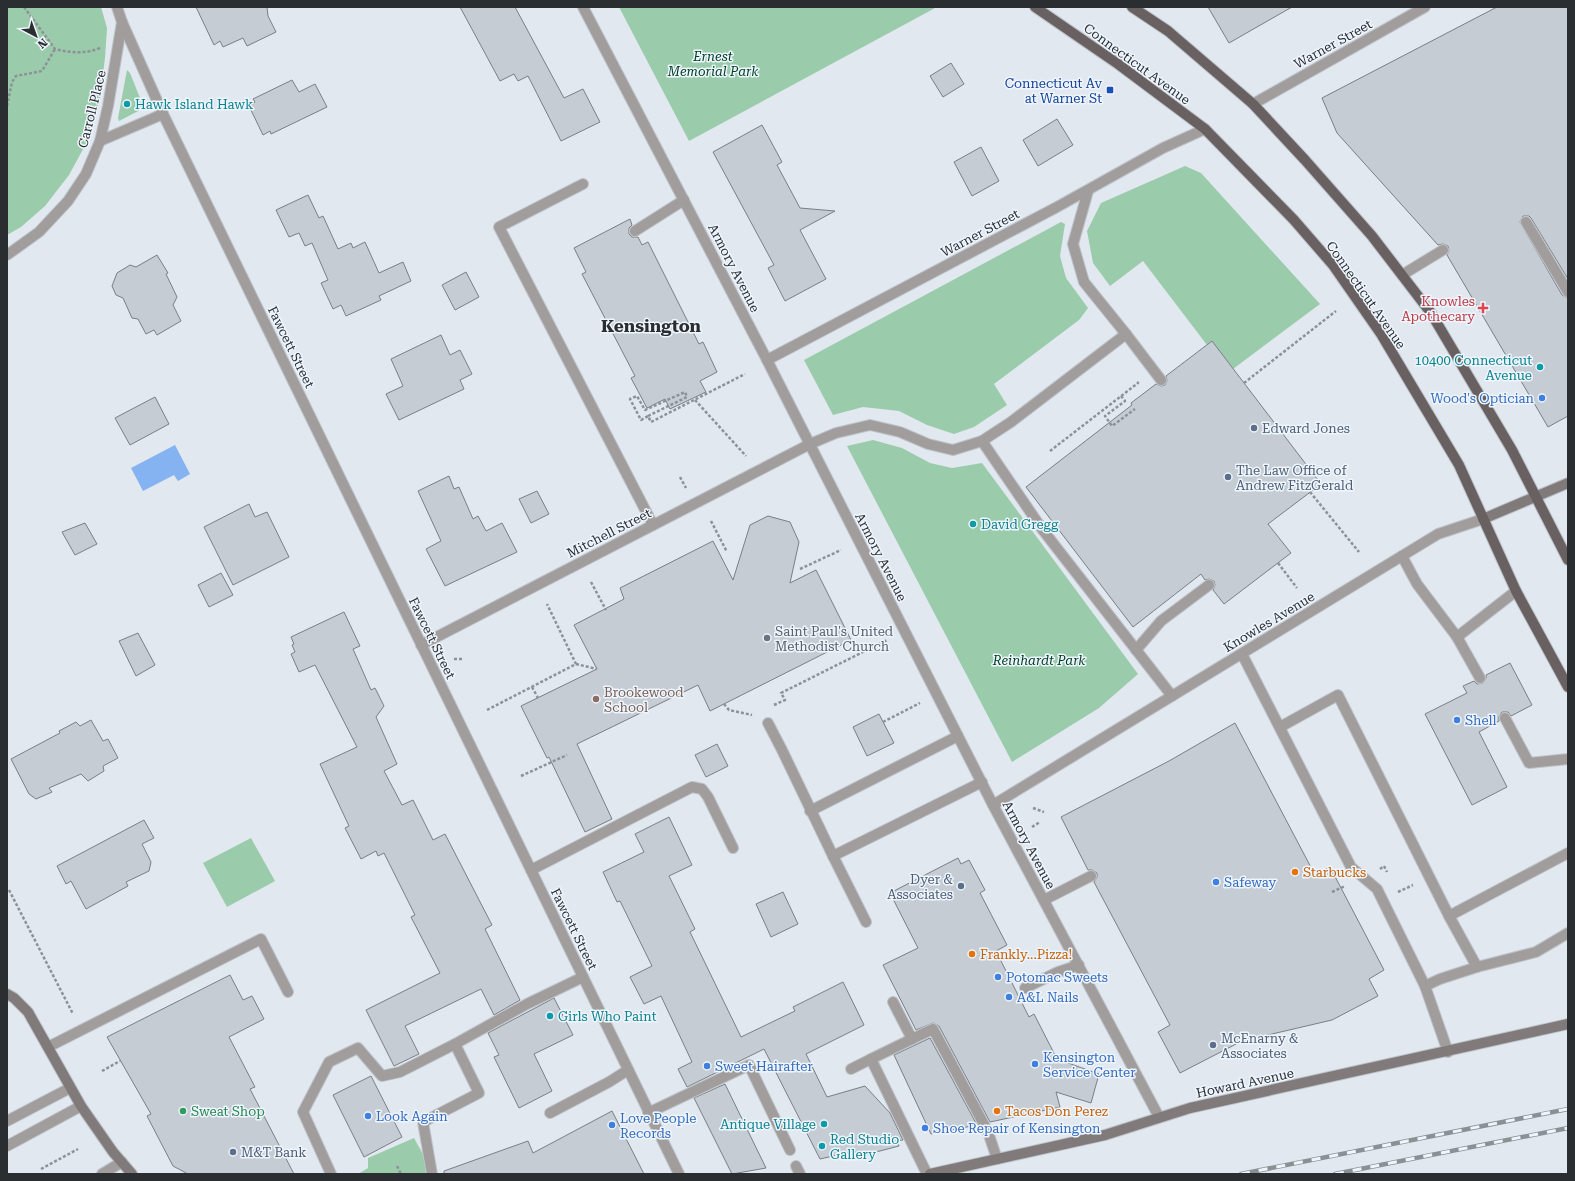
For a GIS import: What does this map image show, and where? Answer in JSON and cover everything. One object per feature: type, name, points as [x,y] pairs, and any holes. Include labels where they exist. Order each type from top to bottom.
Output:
[{"type":"main road","name":"Connecticut Avenue","points":[[1035,7],[1118,64],[1205,129],[1294,220],[1333,265],[1381,334],[1459,465],[1516,591],[1568,687]]},
{"type":"main road","points":[[1132,7],[1168,31],[1253,104],[1367,230],[1431,313],[1512,450],[1568,560]]},
{"type":"street","name":"Carroll Place","points":[[7,255],[39,232],[68,201],[86,174],[100,142],[108,106],[122,22],[117,7]]},
{"type":"street","name":"Armory Avenue","points":[[583,7],[767,360],[958,736],[1159,1117]]},
{"type":"street","name":"Warner Street","points":[[1253,104],[1425,7]]},
{"type":"street","name":"Fawcett Street","points":[[122,22],[163,114],[678,1174]]},
{"type":"street","points":[[100,142],[163,114]]},
{"type":"street","name":"Warner Street","points":[[767,360],[1088,191],[1163,148],[1205,129]]},
{"type":"street","points":[[584,184],[499,227],[653,525]]},
{"type":"street","points":[[1088,191],[1073,244],[1084,282],[1161,380]]},
{"type":"street","points":[[635,231],[684,200]]},
{"type":"street","points":[[1526,222],[1568,292]]},
{"type":"street","points":[[1402,275],[1443,250]]},
{"type":"street","name":"Mitchell Street","points":[[421,645],[810,444],[836,433],[870,425],[900,432],[928,444],[953,450],[982,441],[1011,422],[1126,334]]},
{"type":"street","points":[[982,441],[1042,529],[1172,696]]},
{"type":"street","name":"Knowles Avenue","points":[[994,805],[1438,534],[1483,519],[1568,483]]},
{"type":"street","points":[[1402,556],[1417,584],[1457,637],[1480,678]]},
{"type":"street","points":[[1136,650],[1161,621],[1209,585]]},
{"type":"street","points":[[1457,637],[1516,591]]},
{"type":"street","points":[[1242,654],[1352,867],[1377,889],[1425,986],[1448,1052]]},
{"type":"street","points":[[1280,727],[1338,695],[1477,967]]},
{"type":"street","points":[[1505,718],[1529,763],[1568,759]]},
{"type":"street","points":[[768,723],[866,922]]},
{"type":"street","points":[[810,811],[958,736]]},
{"type":"street","points":[[833,856],[982,782]]},
{"type":"street","points":[[531,870],[692,787],[702,789],[708,797],[734,848]]},
{"type":"street","points":[[1450,916],[1568,853]]},
{"type":"street","points":[[1044,900],[1091,876]]},
{"type":"street","points":[[1425,986],[1440,979],[1477,967],[1536,952],[1568,933]]},
{"type":"street","points":[[48,1047],[261,939],[288,992]]},
{"type":"street","points":[[1025,988],[1058,972],[1079,965]]},
{"type":"street","points":[[331,1174],[303,1112],[329,1062],[358,1048],[382,1076],[400,1072],[455,1044],[527,1004],[583,977]]},
{"type":"street","points":[[7,994],[14,998],[28,1012],[81,1106],[132,1174]]},
{"type":"street","points":[[893,1002],[912,1039]]},
{"type":"street","name":"Howard Avenue","points":[[928,1174],[1104,1135],[1190,1108],[1448,1052],[1568,1024]]},
{"type":"street","points":[[851,1069],[933,1029],[988,1132],[997,1159]]},
{"type":"street","points":[[432,1174],[423,1122],[479,1093],[455,1044]]},
{"type":"street","points":[[871,1059],[928,1174]]},
{"type":"street","points":[[648,1113],[749,1065],[790,1150]]},
{"type":"street","points":[[550,1113],[609,1082],[628,1070]]},
{"type":"street","points":[[7,1121],[70,1088]]},
{"type":"street","points":[[7,1146],[81,1106]]},
{"type":"street","points":[[102,1174],[122,1162]]},
{"type":"path","points":[[24,7],[55,49],[71,53],[90,52],[119,42]]},
{"type":"path","points":[[7,106],[12,82],[16,76],[42,71],[55,49]]},
{"type":"path","points":[[1244,383],[1336,311]]},
{"type":"path","points":[[648,416],[651,422],[689,401],[694,400],[745,374]]},
{"type":"path","points":[[1050,451],[1138,384],[1133,377]]},
{"type":"path","points":[[684,391],[687,397],[648,416],[641,420],[630,399],[637,396],[645,410],[684,391]]},
{"type":"path","points":[[1121,396],[1125,401],[1105,416],[1112,426],[1135,409]]},
{"type":"path","points":[[694,400],[747,456]]},
{"type":"path","points":[[680,477],[686,488]]},
{"type":"path","points":[[1310,492],[1359,552]]},
{"type":"path","points":[[711,521],[727,552]]},
{"type":"path","points":[[800,569],[841,550]]},
{"type":"path","points":[[1278,563],[1298,588]]},
{"type":"path","points":[[591,582],[606,610]]},
{"type":"path","points":[[547,604],[576,664]]},
{"type":"path","points":[[772,706],[785,700],[781,693],[888,640]]},
{"type":"path","points":[[454,659],[462,659]]},
{"type":"path","points":[[487,710],[576,664],[597,669]]},
{"type":"path","points":[[532,687],[538,698]]},
{"type":"path","points":[[883,722],[920,703]]},
{"type":"path","points":[[724,704],[729,710],[754,715],[768,723]]},
{"type":"path","points":[[521,776],[567,755]]},
{"type":"path","points":[[1033,808],[1044,812]]},
{"type":"path","points":[[1032,827],[1040,822]]},
{"type":"path","points":[[1332,892],[1341,888]]},
{"type":"path","points":[[9,890],[73,1014]]},
{"type":"path","points":[[102,1071],[120,1061]]},
{"type":"path","points":[[41,1169],[78,1149]]},
{"type":"path","points":[[396,1166],[401,1174]]},
{"type":"green space","points":[[7,7],[101,7],[107,28],[100,99],[88,140],[69,175],[45,206],[21,227],[7,235]]},
{"type":"green space","name":"Ernest Memorial Park","points":[[619,7],[937,7],[689,141]]},
{"type":"green space","points":[[127,70],[130,73],[144,108],[119,121],[118,118]]},
{"type":"green space","points":[[1185,166],[1201,173],[1320,304],[1233,369],[1212,341],[1207,345],[1143,261],[1110,286],[1093,263],[1087,231],[1101,203]]},
{"type":"green space","points":[[1061,222],[1065,224],[1060,256],[1066,278],[1088,308],[1079,320],[994,384],[1007,405],[974,427],[954,434],[927,425],[899,411],[863,407],[833,415],[804,360]]},
{"type":"green space","name":"Reinhardt Park","points":[[873,440],[902,448],[930,463],[952,468],[982,463],[1138,674],[1099,708],[1012,762],[847,446]]},
{"type":"green space","points":[[251,838],[275,881],[227,907],[203,863]]},
{"type":"green space","points":[[414,1138],[424,1156],[426,1174],[358,1174],[368,1168],[368,1158]]},
{"type":"water","points":[[175,445],[190,474],[178,481],[174,475],[143,491],[131,468]]},
{"type":"building","points":[[196,7],[267,7],[268,16],[276,32],[247,46],[243,38],[223,47],[220,41],[214,45]]},
{"type":"building","points":[[460,7],[515,7],[564,98],[583,89],[600,122],[561,141],[528,76],[518,81],[514,74],[500,81]]},
{"type":"building","points":[[1208,7],[1292,7],[1229,43]]},
{"type":"building","points":[[1497,7],[1568,7],[1568,279],[1531,218],[1529,216],[1523,216],[1520,222],[1562,295],[1568,298],[1568,416],[1548,427],[1447,255],[1449,250],[1448,246],[1443,244],[1438,245],[1337,133],[1322,98]]},
{"type":"building","points":[[951,63],[964,84],[943,97],[930,76]]},
{"type":"building","points":[[292,80],[299,92],[315,84],[327,107],[271,134],[270,131],[263,135],[249,106],[255,102],[253,99]]},
{"type":"building","points":[[1057,119],[1073,145],[1038,166],[1023,140]]},
{"type":"building","points":[[762,125],[782,162],[777,165],[800,208],[835,211],[800,230],[826,279],[785,301],[768,268],[774,265],[713,152]]},
{"type":"building","points":[[981,147],[999,181],[972,196],[954,162]]},
{"type":"building","points":[[308,195],[319,218],[323,216],[338,249],[351,243],[353,248],[365,242],[379,273],[403,262],[411,281],[379,296],[381,300],[346,316],[341,305],[333,309],[321,283],[328,280],[312,243],[305,246],[299,233],[289,237],[276,210]]},
{"type":"building","points":[[630,219],[632,225],[629,228],[629,234],[632,237],[638,237],[642,245],[648,242],[699,344],[703,342],[717,372],[700,381],[706,392],[670,409],[665,399],[647,408],[631,378],[635,376],[582,274],[586,272],[574,248]]},
{"type":"building","points":[[157,255],[168,273],[166,274],[177,297],[173,305],[181,321],[157,335],[154,330],[146,334],[138,319],[132,318],[123,298],[116,295],[112,286],[117,273],[130,265],[136,267]]},
{"type":"building","points":[[466,272],[479,297],[455,310],[442,285]]},
{"type":"building","points":[[441,335],[450,355],[460,350],[472,374],[460,380],[464,389],[399,420],[386,394],[403,386],[391,359]]},
{"type":"building","points":[[1212,341],[1321,484],[1268,524],[1291,553],[1224,604],[1213,590],[1215,585],[1214,581],[1209,579],[1205,580],[1201,574],[1133,627],[1026,487],[1132,405],[1131,403],[1156,384],[1161,386],[1165,385],[1167,380],[1166,376]]},
{"type":"building","points":[[155,397],[169,424],[130,445],[115,418]]},
{"type":"building","points":[[449,476],[454,489],[459,487],[473,519],[478,516],[486,531],[502,523],[517,552],[445,586],[426,549],[441,541],[418,491]]},
{"type":"building","points":[[537,491],[549,514],[531,523],[519,499]]},
{"type":"building","points":[[249,504],[255,517],[267,512],[289,557],[233,585],[204,527]]},
{"type":"building","name":"Saint Paul's United Methodist Church","points":[[768,516],[790,522],[799,542],[790,583],[816,570],[851,640],[710,711],[698,685],[577,744],[612,819],[585,832],[549,757],[547,758],[521,706],[597,669],[574,625],[624,599],[620,588],[713,541],[733,580],[750,525]]},
{"type":"building","points":[[85,523],[97,544],[75,555],[62,532]]},
{"type":"building","points":[[221,573],[233,595],[209,607],[198,585]]},
{"type":"building","points":[[344,612],[360,646],[353,649],[371,690],[375,688],[384,706],[376,717],[397,764],[384,771],[402,805],[413,800],[433,840],[445,834],[492,925],[485,929],[520,1000],[494,1015],[481,989],[405,1026],[419,1054],[394,1066],[366,1010],[440,973],[411,917],[415,915],[384,853],[378,856],[376,851],[361,859],[345,828],[349,826],[320,764],[357,747],[315,665],[299,672],[291,654],[295,652],[291,637]]},
{"type":"building","points":[[138,633],[155,665],[136,676],[119,641]]},
{"type":"building","points":[[1510,663],[1532,705],[1511,716],[1508,712],[1502,712],[1499,717],[1499,721],[1479,732],[1507,787],[1472,805],[1425,714],[1467,693],[1463,686],[1474,681],[1477,684],[1483,683],[1486,675]]},
{"type":"building","points":[[879,714],[894,743],[867,756],[853,727]]},
{"type":"building","points":[[91,720],[103,741],[108,739],[118,758],[103,766],[104,771],[88,781],[81,774],[49,788],[52,792],[36,799],[29,794],[11,759],[60,733],[59,731],[76,722],[80,726]]},
{"type":"building","name":"Safeway","points":[[1235,723],[1315,875],[1330,867],[1384,970],[1369,979],[1378,996],[1332,1020],[1242,1041],[1180,1073],[1158,1032],[1170,1025],[1094,882],[1097,877],[1097,873],[1092,870],[1088,870],[1061,817],[1169,761]]},
{"type":"building","points":[[717,744],[728,766],[706,777],[695,755]]},
{"type":"building","points":[[669,817],[692,865],[669,876],[695,929],[690,932],[741,1037],[795,1011],[793,1007],[843,982],[864,1025],[806,1054],[827,1097],[865,1086],[890,1113],[903,1140],[897,1141],[899,1146],[857,1157],[855,1151],[820,1159],[764,1049],[687,1087],[678,1069],[692,1062],[661,996],[644,1004],[630,977],[652,966],[620,901],[617,902],[603,872],[644,852],[635,834]]},
{"type":"building","points":[[144,820],[154,838],[142,844],[151,862],[149,871],[126,882],[128,886],[86,909],[71,881],[66,884],[57,866]]},
{"type":"building","points":[[958,858],[961,864],[969,860],[985,890],[980,893],[1007,945],[996,951],[1029,1017],[1034,1014],[1057,1059],[1099,1074],[1091,1103],[1056,1092],[1060,1107],[990,1122],[939,1026],[933,1023],[916,1030],[883,965],[918,948],[890,893]]},
{"type":"building","points":[[783,892],[798,924],[771,937],[756,904]]},
{"type":"building","points":[[230,975],[243,1000],[252,996],[264,1019],[229,1037],[255,1087],[250,1089],[294,1174],[188,1174],[173,1166],[147,1116],[151,1114],[107,1037]]},
{"type":"building","points":[[554,998],[573,1035],[534,1054],[552,1091],[519,1108],[494,1057],[499,1055],[488,1033]]},
{"type":"building","points":[[930,1038],[977,1125],[931,1134],[894,1055]]},
{"type":"building","name":"Look Again","points":[[371,1076],[402,1137],[364,1157],[333,1095]]},
{"type":"building","name":"Antique Village","points":[[725,1084],[766,1168],[732,1174],[694,1098]]},
{"type":"building","points":[[612,1111],[644,1174],[444,1174],[444,1171],[528,1141],[533,1153]]},
{"type":"railway","points":[[1241,1174],[1568,1109]]},
{"type":"railway","points":[[1335,1174],[1568,1128]]},
{"type":"place","name":"Connecticut Av at Warner St","points":[[1110,90]]},
{"type":"place","name":"Hawk Island Hawk","points":[[127,104]]},
{"type":"place","name":"Knowles Apothecary","points":[[1483,308]]},
{"type":"place","name":"10400 Connecticut Avenue","points":[[1540,367]]},
{"type":"place","name":"Wood's Optician","points":[[1542,398]]},
{"type":"place","name":"Edward Jones","points":[[1254,428]]},
{"type":"place","name":"The Law Office of Andrew FitzGerald","points":[[1228,477]]},
{"type":"place","name":"David Gregg","points":[[973,524]]},
{"type":"place","name":"Saint Paul's United Methodist Church","points":[[767,638]]},
{"type":"place","name":"Brookewood School","points":[[596,699]]},
{"type":"place","name":"Shell","points":[[1457,720]]},
{"type":"place","name":"Starbucks","points":[[1295,872]]},
{"type":"place","name":"Safeway","points":[[1216,882]]},
{"type":"place","name":"Dyer & Associates","points":[[961,886]]},
{"type":"place","name":"Frankly...Pizza!","points":[[972,954]]},
{"type":"place","name":"Potomac Sweets","points":[[998,977]]},
{"type":"place","name":"A&L Nails","points":[[1009,997]]},
{"type":"place","name":"Girls Who Paint","points":[[550,1016]]},
{"type":"place","name":"McEnarny & Associates","points":[[1213,1045]]},
{"type":"place","name":"Kensington Service Center","points":[[1035,1064]]},
{"type":"place","name":"Sweet Hairafter","points":[[707,1066]]},
{"type":"place","name":"Sweat Shop","points":[[183,1111]]},
{"type":"place","name":"Tacos Don Perez","points":[[997,1111]]},
{"type":"place","name":"Look Again","points":[[368,1116]]},
{"type":"place","name":"Antique Village","points":[[824,1124]]},
{"type":"place","name":"Love People Records","points":[[612,1125]]},
{"type":"place","name":"Shoe Repair of Kensington","points":[[925,1128]]},
{"type":"place","name":"Red Studio Gallery","points":[[822,1146]]},
{"type":"place","name":"M&T Bank","points":[[233,1152]]},
{"type":"district","name":"Kensington","points":[[651,326]]}]
